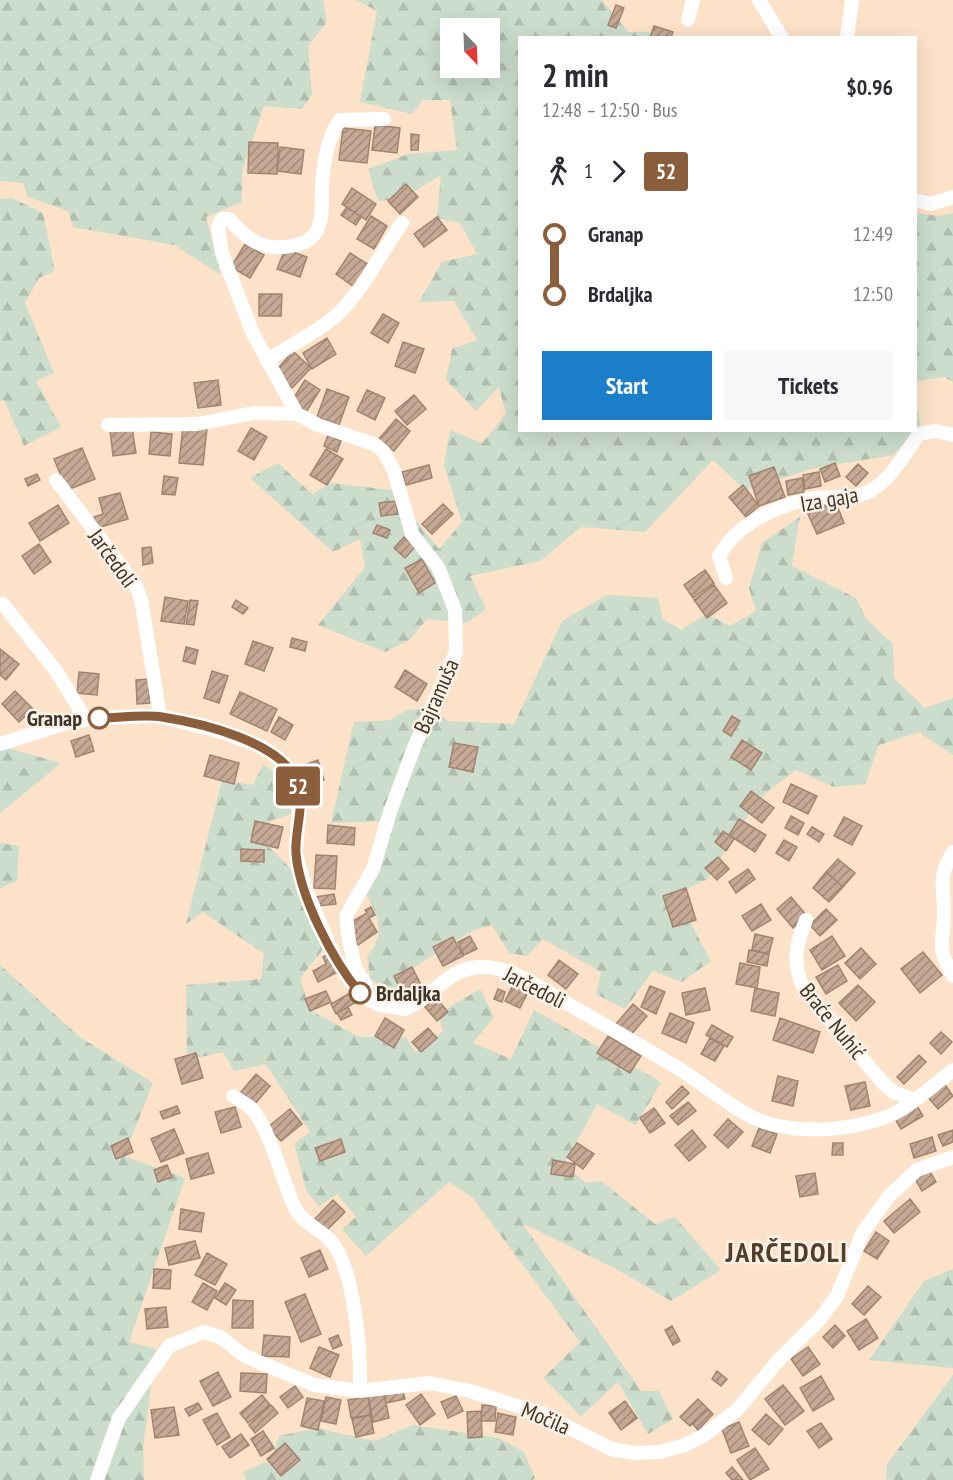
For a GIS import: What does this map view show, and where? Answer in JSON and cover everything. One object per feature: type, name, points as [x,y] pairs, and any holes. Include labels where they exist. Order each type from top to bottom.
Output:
[{"type":"street","points":[[688,20],[693,0]]},
{"type":"street","points":[[759,0],[781,36]]},
{"type":"street","points":[[847,36],[852,0]]},
{"type":"street","points":[[297,414],[267,361],[222,254],[219,223],[229,219],[259,245],[277,248],[304,243],[315,235],[321,221],[326,155],[334,129],[340,120],[384,119]]},
{"type":"street","points":[[917,200],[931,204],[953,197]]},
{"type":"street","points":[[267,361],[338,314],[360,290],[380,254],[402,224]]},
{"type":"street","name":"Bajramuša","points":[[108,425],[197,424],[254,413],[297,414],[318,425],[376,445],[384,452],[394,471],[412,534],[438,567],[450,593],[457,626],[456,652],[415,746],[390,812],[373,869],[346,916],[349,941],[356,967],[366,986],[368,999]]},
{"type":"street","name":"Iza gaja","points":[[726,578],[719,556],[729,538],[756,520],[809,499],[857,496],[873,489],[885,478],[920,434],[935,431],[953,435]]},
{"type":"street","name":"Jarčedoli","points":[[56,480],[136,586],[141,599],[160,716]]},
{"type":"street","points":[[3,604],[57,672],[86,720]]},
{"type":"street","name":"Jarčedoli","points":[[0,744],[86,720],[160,716],[225,733],[262,747],[291,771],[300,795],[296,854],[305,887],[333,954],[348,979],[368,999],[379,1005],[405,1009],[444,979],[460,971],[477,967],[495,967],[532,984],[772,1125],[821,1130],[848,1127],[888,1116],[915,1100],[953,1070]]},
{"type":"street","points":[[953,852],[941,878],[944,912],[940,944],[943,958],[953,976]]},
{"type":"street","name":"Braće Nuhić","points":[[806,920],[796,943],[795,971],[802,987],[882,1082],[893,1092],[915,1100]]},
{"type":"street","points":[[233,1096],[252,1110],[270,1145],[296,1209],[303,1219],[330,1240],[344,1262],[361,1363],[360,1391]]},
{"type":"street","name":"Močila","points":[[97,1480],[119,1418],[169,1346],[185,1337],[204,1332],[220,1337],[245,1356],[314,1385],[360,1391],[404,1384],[430,1383],[470,1391],[543,1414],[611,1449],[635,1453],[660,1452],[685,1445],[703,1436],[737,1410],[777,1362],[820,1319],[837,1296],[863,1232],[888,1196],[917,1170],[953,1157]]},
{"type":"green space","points":[[0,0],[323,0],[327,22],[308,46],[312,95],[302,109],[264,106],[242,171],[242,202],[206,217],[221,275],[174,245],[73,227],[68,211],[28,197],[23,183],[0,181]]},
{"type":"green space","points":[[356,0],[602,0],[628,32],[654,32],[656,36],[518,36],[518,432],[914,432],[893,455],[815,468],[745,490],[713,460],[645,532],[581,527],[540,561],[470,576],[486,609],[467,623],[427,619],[409,640],[385,652],[318,625],[365,567],[360,539],[333,552],[250,478],[278,463],[312,494],[331,483],[400,491],[414,518],[439,549],[462,522],[444,465],[450,430],[482,443],[506,414],[499,387],[476,411],[446,380],[452,349],[477,340],[454,301],[419,302],[442,262],[477,254],[460,223],[437,218],[441,175],[402,199],[378,201],[368,169],[408,154],[457,150],[450,100],[423,100],[412,114],[360,102],[377,11]]},
{"type":"green space","points":[[12,198],[43,213],[55,271],[39,278],[25,303],[54,373],[36,381],[61,427],[24,446],[4,400],[0,401],[0,199]]},
{"type":"green space","points":[[917,213],[940,216],[953,213],[953,382],[944,377],[917,381]]},
{"type":"green space","points":[[917,412],[921,425],[917,429]]},
{"type":"green space","points":[[800,517],[792,566],[856,598],[867,620],[893,644],[894,678],[925,708],[953,698],[953,755],[919,732],[879,745],[865,784],[834,787],[796,770],[767,792],[750,813],[706,880],[675,894],[711,961],[682,982],[653,971],[625,1009],[596,994],[601,972],[543,939],[527,956],[509,953],[492,925],[472,931],[413,968],[399,1001],[370,978],[367,956],[378,937],[379,928],[374,911],[360,883],[390,821],[331,823],[354,722],[390,720],[407,710],[432,708],[448,721],[514,724],[562,621],[607,595],[658,598],[663,619],[681,630],[707,614],[730,626],[756,611],[749,588],[762,543]]},
{"type":"green space","points":[[0,746],[61,763],[0,813]]},
{"type":"green space","points":[[263,764],[288,782],[291,814],[270,821],[268,846],[296,874],[325,947],[300,978],[310,1010],[359,1037],[406,1037],[415,1052],[443,1031],[438,1014],[480,989],[494,1017],[473,1043],[511,1059],[534,1010],[661,1082],[636,1125],[597,1104],[564,1165],[586,1183],[601,1181],[655,1224],[675,1217],[721,1270],[671,1301],[616,1269],[522,1223],[641,1391],[659,1391],[673,1419],[648,1434],[618,1382],[581,1416],[543,1378],[580,1342],[472,1197],[449,1182],[366,1256],[342,1229],[356,1217],[337,1194],[319,1206],[307,1192],[294,1144],[310,1132],[266,1064],[234,1071],[223,1052],[187,1060],[186,985],[261,979],[264,954],[203,912],[186,924],[222,780],[253,785]]},
{"type":"green space","points":[[0,843],[19,846],[17,881],[0,888]]},
{"type":"green space","points":[[0,965],[80,1037],[153,1083],[124,1156],[185,1178],[129,1342],[156,1349],[143,1448],[144,1480],[0,1480]]},
{"type":"green space","points":[[953,1269],[953,1368],[869,1360],[924,1281]]},
{"type":"green space","points":[[953,1375],[953,1480],[886,1480],[887,1464]]},
{"type":"green space","points":[[413,1425],[499,1438],[524,1452],[535,1478],[533,1480],[246,1480],[243,1472],[271,1460],[279,1436],[316,1428],[375,1441]]},
{"type":"building","points":[[616,5],[624,8],[616,28],[608,25]]},
{"type":"building","points":[[654,26],[673,32],[672,36],[651,36]]},
{"type":"building","points":[[375,125],[400,128],[397,153],[372,150]]},
{"type":"building","points":[[343,128],[371,131],[367,163],[339,160]]},
{"type":"building","points":[[411,134],[419,135],[418,150],[411,150]]},
{"type":"building","points":[[249,142],[278,143],[277,174],[248,173]]},
{"type":"building","points":[[280,147],[304,150],[301,174],[277,171]]},
{"type":"building","points":[[406,184],[418,197],[400,214],[388,201]]},
{"type":"building","points":[[352,188],[376,204],[366,220],[342,204]]},
{"type":"building","points":[[347,207],[361,217],[356,225],[341,215]]},
{"type":"building","points":[[371,216],[387,226],[374,249],[357,239]]},
{"type":"building","points":[[437,217],[447,230],[424,247],[414,234]]},
{"type":"building","points":[[245,244],[264,255],[250,278],[231,267]]},
{"type":"building","points":[[285,249],[307,257],[300,277],[277,269]]},
{"type":"building","points":[[350,253],[369,265],[354,287],[336,274]]},
{"type":"building","points":[[259,294],[282,294],[281,316],[259,316]]},
{"type":"building","points":[[383,314],[399,323],[388,343],[371,333]]},
{"type":"building","points":[[327,338],[336,354],[312,369],[303,353]]},
{"type":"building","points":[[403,342],[424,349],[415,373],[395,366]]},
{"type":"building","points":[[293,351],[311,368],[292,388],[274,373]]},
{"type":"building","points":[[218,380],[221,405],[198,408],[194,383]]},
{"type":"building","points":[[305,380],[320,390],[306,412],[291,402]]},
{"type":"building","points":[[327,389],[349,397],[339,425],[317,417]]},
{"type":"building","points":[[367,390],[385,398],[375,420],[357,411]]},
{"type":"building","points":[[414,395],[426,409],[407,425],[395,411]]},
{"type":"building","points":[[396,419],[410,431],[394,451],[379,439]]},
{"type":"building","points":[[183,426],[207,428],[203,465],[179,463]]},
{"type":"building","points":[[132,428],[136,453],[113,456],[110,430]]},
{"type":"building","points":[[251,428],[267,437],[254,460],[238,451]]},
{"type":"building","points":[[151,432],[172,434],[170,456],[149,454]]},
{"type":"building","points":[[328,435],[341,441],[337,452],[324,446]]},
{"type":"building","points":[[82,448],[95,479],[67,490],[54,459]]},
{"type":"building","points":[[326,449],[343,459],[327,485],[310,475]]},
{"type":"building","points":[[835,463],[840,476],[825,482],[820,469]]},
{"type":"building","points":[[858,464],[868,473],[856,486],[846,477]]},
{"type":"building","points":[[429,465],[432,478],[406,485],[402,472]]},
{"type":"building","points":[[774,467],[785,497],[759,506],[749,476]]},
{"type":"building","points":[[819,472],[821,486],[805,489],[803,475]]},
{"type":"building","points":[[37,474],[40,480],[28,486],[25,479]]},
{"type":"building","points":[[164,476],[178,478],[175,495],[162,494]]},
{"type":"building","points":[[802,478],[804,492],[788,495],[786,481]]},
{"type":"building","points":[[743,485],[759,506],[746,517],[729,497]]},
{"type":"building","points":[[120,493],[128,519],[97,528],[94,517],[103,514],[99,498]]},
{"type":"building","points":[[835,500],[844,523],[817,534],[807,512]]},
{"type":"building","points":[[396,501],[398,514],[381,516],[379,503]]},
{"type":"building","points":[[443,504],[453,514],[432,534],[422,524]]},
{"type":"building","points":[[58,505],[69,523],[40,541],[29,523]]},
{"type":"building","points":[[377,525],[390,530],[387,538],[373,533]]},
{"type":"building","points":[[404,537],[415,547],[405,558],[394,548]]},
{"type":"building","points":[[39,544],[51,562],[34,574],[22,556]]},
{"type":"building","points":[[151,547],[153,563],[143,565],[142,548]]},
{"type":"building","points":[[422,559],[435,583],[419,593],[405,568]]},
{"type":"building","points":[[705,570],[714,583],[693,598],[684,585]]},
{"type":"building","points":[[714,585],[727,603],[707,618],[694,600]]},
{"type":"building","points":[[165,597],[188,601],[184,624],[161,621]]},
{"type":"building","points":[[190,600],[198,601],[194,625],[186,624]]},
{"type":"building","points":[[236,600],[248,608],[243,614],[232,607]]},
{"type":"building","points":[[292,638],[307,642],[305,651],[290,647]]},
{"type":"building","points":[[253,641],[273,648],[264,671],[245,664]]},
{"type":"building","points":[[186,647],[198,650],[195,664],[183,661]]},
{"type":"building","points":[[0,649],[19,664],[6,680],[0,675]]},
{"type":"building","points":[[405,670],[427,684],[417,701],[395,687]]},
{"type":"building","points":[[212,671],[228,676],[219,703],[204,698]]},
{"type":"building","points":[[79,672],[99,674],[97,695],[77,693]]},
{"type":"building","points":[[148,679],[150,703],[137,704],[136,680]]},
{"type":"building","points":[[15,691],[33,709],[19,722],[2,704]]},
{"type":"building","points":[[240,692],[277,709],[267,731],[230,714]]},
{"type":"building","points":[[732,716],[740,721],[731,736],[723,731]]},
{"type":"building","points":[[279,717],[293,725],[285,740],[271,732]]},
{"type":"building","points":[[89,735],[94,751],[76,757],[71,741]]},
{"type":"building","points":[[742,740],[762,753],[751,770],[731,757]]},
{"type":"building","points":[[454,743],[478,747],[473,772],[449,767]]},
{"type":"building","points":[[210,755],[239,763],[234,784],[204,776]]},
{"type":"building","points":[[318,760],[324,780],[302,787],[296,768]]},
{"type":"building","points":[[791,784],[817,796],[808,814],[783,802]]},
{"type":"building","points":[[751,791],[774,808],[762,823],[740,806]]},
{"type":"building","points":[[791,816],[804,823],[798,835],[785,828]]},
{"type":"building","points":[[844,817],[862,826],[852,845],[834,836]]},
{"type":"building","points":[[739,819],[766,835],[755,852],[729,835]]},
{"type":"building","points":[[255,821],[283,827],[278,848],[251,842]]},
{"type":"building","points":[[328,825],[355,828],[354,845],[327,843]]},
{"type":"building","points":[[812,827],[824,834],[819,842],[807,834]]},
{"type":"building","points":[[723,831],[734,839],[726,851],[715,842]]},
{"type":"building","points":[[784,840],[797,847],[789,861],[776,853]]},
{"type":"building","points":[[241,849],[264,850],[264,862],[241,861]]},
{"type":"building","points":[[316,855],[337,856],[335,889],[314,888]]},
{"type":"building","points":[[718,857],[729,869],[717,880],[705,868]]},
{"type":"building","points":[[838,859],[855,873],[843,887],[826,872]]},
{"type":"building","points":[[748,869],[755,879],[736,893],[729,882]]},
{"type":"building","points":[[826,872],[843,887],[829,902],[813,888]]},
{"type":"building","points":[[686,888],[696,920],[673,927],[663,896]]},
{"type":"building","points":[[334,894],[336,904],[317,906],[315,897]]},
{"type":"building","points":[[791,897],[807,916],[793,928],[777,909]]},
{"type":"building","points":[[761,904],[771,920],[752,931],[742,916]]},
{"type":"building","points":[[371,907],[375,915],[369,918],[377,932],[358,945],[352,935],[357,932],[351,922],[367,913],[365,910]]},
{"type":"building","points":[[826,909],[837,920],[820,936],[810,925]]},
{"type":"building","points":[[755,934],[773,938],[769,954],[752,950]]},
{"type":"building","points":[[470,936],[477,949],[464,955],[458,942]]},
{"type":"building","points":[[832,936],[845,956],[822,970],[810,950]]},
{"type":"building","points":[[453,937],[463,956],[443,966],[433,947]]},
{"type":"building","points":[[861,948],[876,964],[860,979],[845,963]]},
{"type":"building","points":[[749,950],[769,954],[767,966],[747,962]]},
{"type":"building","points":[[923,952],[942,975],[920,993],[901,969]]},
{"type":"building","points":[[330,954],[338,972],[318,982],[313,971],[326,964],[323,957]]},
{"type":"building","points":[[559,960],[578,974],[566,989],[548,975]]},
{"type":"building","points":[[740,963],[760,967],[757,988],[736,984]]},
{"type":"building","points":[[838,965],[847,981],[826,994],[816,977]]},
{"type":"building","points":[[412,967],[422,987],[403,996],[394,976]]},
{"type":"building","points":[[513,985],[528,992],[520,1008],[505,1001]]},
{"type":"building","points":[[858,985],[875,1002],[856,1021],[839,1003]]},
{"type":"building","points":[[650,986],[665,992],[656,1014],[641,1007]]},
{"type":"building","points":[[705,988],[710,1010],[686,1015],[682,993]]},
{"type":"building","points":[[755,988],[779,993],[775,1016],[751,1011]]},
{"type":"building","points":[[498,989],[505,992],[502,1002],[494,999]]},
{"type":"building","points":[[326,991],[331,1002],[310,1011],[305,999]]},
{"type":"building","points":[[350,993],[356,1002],[336,1014],[331,1004]]},
{"type":"building","points":[[436,998],[448,1012],[437,1021],[425,1007]]},
{"type":"building","points":[[633,1004],[647,1016],[630,1036],[616,1024]]},
{"type":"building","points":[[348,1007],[352,1015],[341,1020],[337,1013]]},
{"type":"building","points":[[670,1013],[694,1023],[686,1043],[662,1033]]},
{"type":"building","points":[[385,1018],[404,1030],[394,1048],[375,1036]]},
{"type":"building","points":[[780,1018],[820,1032],[813,1053],[773,1040]]},
{"type":"building","points":[[712,1025],[733,1037],[727,1047],[706,1035]]},
{"type":"building","points":[[428,1028],[437,1038],[421,1052],[412,1042]]},
{"type":"building","points":[[941,1032],[952,1042],[941,1054],[930,1043]]},
{"type":"building","points":[[608,1036],[641,1056],[630,1073],[597,1053]]},
{"type":"building","points":[[710,1038],[724,1046],[715,1061],[701,1054]]},
{"type":"building","points":[[196,1053],[203,1078],[182,1084],[175,1059]]},
{"type":"building","points":[[919,1055],[926,1062],[904,1084],[897,1077]]},
{"type":"building","points":[[256,1074],[270,1086],[255,1104],[241,1092]]},
{"type":"building","points":[[778,1076],[798,1081],[793,1106],[772,1101]]},
{"type":"building","points":[[865,1082],[870,1106],[851,1110],[845,1086]]},
{"type":"building","points":[[943,1082],[953,1096],[938,1109],[927,1096]]},
{"type":"building","points":[[682,1086],[689,1093],[672,1109],[666,1102]]},
{"type":"building","points":[[688,1102],[696,1111],[678,1125],[670,1116]]},
{"type":"building","points":[[916,1104],[923,1116],[901,1129],[894,1117]]},
{"type":"building","points":[[177,1106],[180,1113],[163,1119],[160,1112]]},
{"type":"building","points":[[235,1107],[241,1127],[221,1133],[215,1112]]},
{"type":"building","points":[[654,1108],[665,1123],[650,1133],[640,1118]]},
{"type":"building","points":[[290,1109],[302,1124],[281,1141],[268,1127]]},
{"type":"building","points":[[728,1119],[743,1132],[728,1148],[714,1135]]},
{"type":"building","points":[[759,1128],[777,1134],[770,1153],[752,1146]]},
{"type":"building","points":[[174,1129],[184,1153],[161,1162],[151,1139]]},
{"type":"building","points":[[692,1130],[706,1147],[689,1161],[675,1145]]},
{"type":"building","points":[[953,1130],[953,1142],[943,1146],[938,1135]]},
{"type":"building","points":[[932,1137],[936,1151],[914,1158],[910,1144]]},
{"type":"building","points":[[128,1138],[133,1152],[116,1159],[111,1146]]},
{"type":"building","points":[[341,1139],[345,1152],[320,1161],[315,1148]]},
{"type":"building","points":[[577,1143],[594,1154],[583,1169],[567,1157]]},
{"type":"building","points":[[833,1143],[843,1143],[843,1155],[832,1155]]},
{"type":"building","points":[[208,1153],[214,1173],[191,1179],[186,1159]]},
{"type":"building","points":[[553,1160],[575,1164],[573,1177],[551,1174]]},
{"type":"building","points":[[167,1165],[172,1177],[158,1182],[154,1170]]},
{"type":"building","points":[[929,1170],[936,1182],[922,1191],[915,1179]]},
{"type":"building","points":[[815,1173],[818,1194],[800,1197],[796,1176]]},
{"type":"building","points":[[910,1199],[920,1212],[894,1233],[884,1221]]},
{"type":"building","points":[[333,1200],[345,1212],[324,1233],[312,1222]]},
{"type":"building","points":[[181,1209],[204,1213],[201,1232],[179,1229]]},
{"type":"building","points":[[876,1232],[889,1241],[877,1259],[864,1251]]},
{"type":"building","points":[[195,1241],[200,1258],[169,1265],[165,1248]]},
{"type":"building","points":[[320,1250],[328,1269],[309,1277],[301,1258]]},
{"type":"building","points":[[207,1253],[227,1264],[215,1285],[195,1275]]},
{"type":"building","points":[[154,1269],[171,1270],[170,1289],[153,1288]]},
{"type":"building","points":[[203,1283],[217,1291],[207,1310],[192,1302]]},
{"type":"building","points":[[225,1283],[236,1290],[226,1305],[215,1298]]},
{"type":"building","points":[[868,1286],[881,1297],[864,1315],[852,1304]]},
{"type":"building","points":[[305,1294],[321,1334],[301,1342],[285,1302]]},
{"type":"building","points":[[233,1300],[253,1301],[253,1328],[232,1328]]},
{"type":"building","points":[[166,1307],[168,1327],[147,1329],[145,1309]]},
{"type":"building","points":[[866,1319],[878,1338],[859,1350],[847,1331]]},
{"type":"building","points":[[835,1325],[845,1336],[833,1348],[823,1337]]},
{"type":"building","points":[[672,1326],[680,1341],[673,1345],[665,1330]]},
{"type":"building","points":[[264,1335],[290,1337],[289,1357],[262,1356]]},
{"type":"building","points":[[338,1335],[342,1345],[333,1349],[329,1339]]},
{"type":"building","points":[[319,1347],[339,1355],[330,1377],[310,1368]]},
{"type":"building","points":[[808,1347],[820,1364],[803,1376],[791,1359]]},
{"type":"building","points":[[717,1371],[727,1379],[721,1386],[712,1379]]},
{"type":"building","points":[[218,1372],[231,1397],[213,1406],[200,1381]]},
{"type":"building","points":[[241,1373],[267,1374],[266,1393],[240,1391]]},
{"type":"building","points":[[821,1376],[834,1399],[813,1411],[800,1388]]},
{"type":"building","points":[[783,1385],[804,1411],[785,1425],[765,1399]]},
{"type":"building","points":[[295,1386],[303,1397],[288,1408],[280,1397]]},
{"type":"building","points":[[402,1388],[405,1399],[386,1403],[383,1393]]},
{"type":"building","points":[[384,1393],[389,1418],[373,1422],[368,1397]]},
{"type":"building","points":[[421,1394],[435,1414],[420,1425],[406,1405]]},
{"type":"building","points":[[262,1395],[270,1405],[248,1423],[240,1413]]},
{"type":"building","points":[[456,1396],[463,1411],[448,1418],[441,1402]]},
{"type":"building","points":[[326,1397],[341,1400],[336,1424],[321,1421]]},
{"type":"building","points":[[368,1397],[371,1415],[351,1418],[348,1400]]},
{"type":"building","points":[[307,1398],[324,1401],[318,1430],[301,1426]]},
{"type":"building","points":[[698,1399],[708,1409],[690,1426],[680,1417]]},
{"type":"building","points":[[625,1401],[637,1418],[621,1430],[609,1413]]},
{"type":"building","points":[[198,1403],[202,1409],[189,1416],[185,1409]]},
{"type":"building","points":[[271,1405],[278,1413],[255,1433],[249,1425]]},
{"type":"building","points":[[482,1405],[496,1406],[495,1421],[481,1421]]},
{"type":"building","points":[[174,1407],[179,1435],[155,1438],[151,1410]]},
{"type":"building","points":[[708,1409],[713,1414],[698,1430],[693,1424]]},
{"type":"building","points":[[481,1411],[482,1437],[468,1438],[467,1412]]},
{"type":"building","points":[[217,1413],[230,1437],[217,1445],[203,1420]]},
{"type":"building","points":[[498,1413],[516,1417],[513,1435],[495,1432]]},
{"type":"building","points":[[766,1414],[783,1429],[769,1445],[752,1430]]},
{"type":"building","points":[[370,1415],[374,1433],[356,1437],[352,1419]]},
{"type":"building","points":[[739,1422],[749,1446],[731,1453],[722,1429]]},
{"type":"building","points":[[821,1423],[832,1439],[819,1448],[807,1431]]},
{"type":"building","points":[[263,1431],[274,1448],[261,1456],[251,1439]]},
{"type":"building","points":[[241,1434],[249,1445],[230,1458],[222,1447]]},
{"type":"building","points":[[285,1443],[300,1460],[281,1476],[267,1459]]},
{"type":"building","points":[[755,1448],[769,1469],[750,1480],[737,1460]]},
{"type":"building","points":[[732,1467],[743,1480],[732,1480],[726,1473]]},
{"type":"bus line","name":"52","points":[[99,718],[160,716],[225,733],[262,747],[277,757],[291,771],[300,795],[296,854],[305,887],[333,954],[348,979],[360,993]]},
{"type":"place","name":"Granap","points":[[99,718]]},
{"type":"place","name":"Brdaljka","points":[[360,993]]},
{"type":"district","name":"JARČEDOLI","points":[[787,1252]]}]
